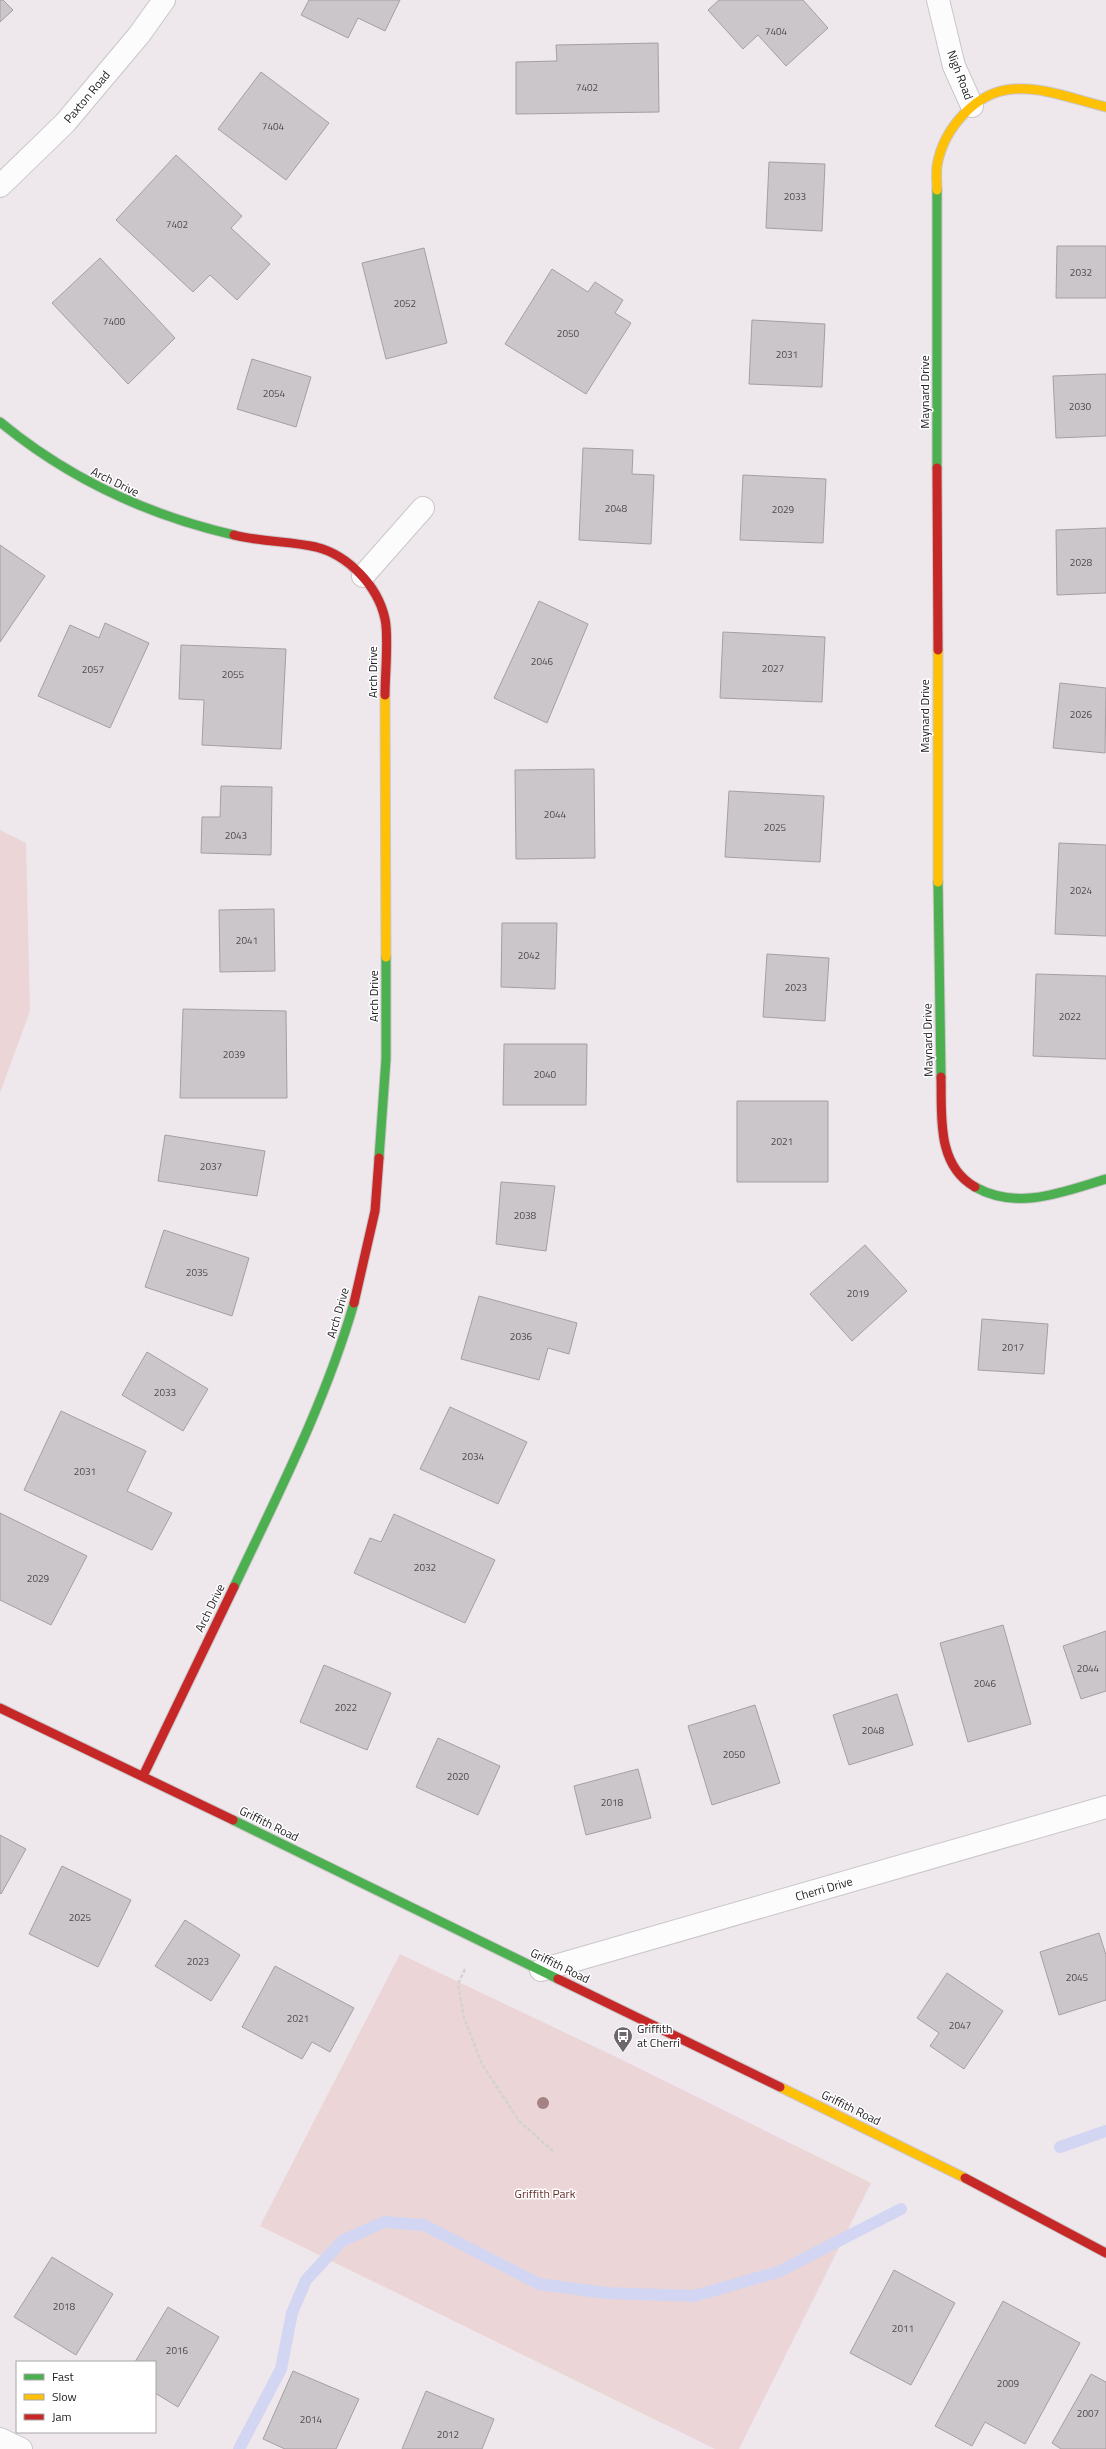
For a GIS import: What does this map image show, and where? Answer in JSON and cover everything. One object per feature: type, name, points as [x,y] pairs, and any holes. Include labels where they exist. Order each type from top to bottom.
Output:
[{"type":"street","name":"Paxton Road","points":[[0,186],[65,123],[139,35],[164,0]]},
{"type":"street","name":"Nigh Road","points":[[938,0],[954,66],[972,106],[991,95],[1013,89],[1041,91],[1106,107]]},
{"type":"street","name":"Maynard Drive","points":[[972,106],[963,115],[943,144],[937,166],[938,916],[942,1138],[955,1168],[970,1184],[999,1199],[1032,1200],[1106,1179]]},
{"type":"street","name":"Arch Drive","points":[[0,422],[13,433],[75,476],[138,507],[204,529],[250,539],[313,547],[336,555],[363,576],[377,596],[384,619],[386,1059],[375,1211],[360,1280],[343,1340],[313,1421],[143,1776]]},
{"type":"street","points":[[363,576],[423,508]]},
{"type":"street","name":"Griffith Road","points":[[0,1708],[542,1970],[928,2160],[1106,2253]]},
{"type":"street","name":"Cherri Drive","points":[[542,1970],[1106,1807]]},
{"type":"street","points":[[0,2439],[21,2449]]},
{"type":"path","points":[[478,1939],[458,1984],[464,2018],[482,2064],[500,2094],[526,2128],[554,2152]]},
{"type":"green space","points":[[0,830],[26,843],[30,1011],[0,1093]]},
{"type":"green space","name":"Griffith Park","points":[[400,1954],[612,2055],[871,2183],[739,2449],[715,2449],[260,2226]]},
{"type":"building","points":[[0,0],[3,0],[13,10],[0,22]]},
{"type":"building","points":[[309,0],[400,0],[385,31],[358,18],[348,38],[301,15]]},
{"type":"building","points":[[719,0],[803,0],[828,28],[786,66],[758,35],[743,49],[708,10]]},
{"type":"building","points":[[658,43],[659,112],[516,114],[516,62],[557,61],[556,45]]},
{"type":"building","points":[[261,72],[329,123],[286,180],[218,129]]},
{"type":"building","points":[[176,155],[242,216],[231,228],[270,264],[237,300],[210,275],[193,292],[116,220]]},
{"type":"building","points":[[769,162],[825,164],[822,231],[766,228]]},
{"type":"building","points":[[1057,246],[1106,246],[1106,298],[1056,298]]},
{"type":"building","points":[[424,248],[447,343],[386,359],[362,263]]},
{"type":"building","points":[[100,258],[175,338],[128,384],[52,303]]},
{"type":"building","points":[[552,269],[588,292],[595,282],[623,300],[615,313],[631,323],[586,394],[505,344]]},
{"type":"building","points":[[752,320],[825,324],[822,387],[749,384]]},
{"type":"building","points":[[252,359],[311,377],[296,427],[237,409]]},
{"type":"building","points":[[1106,374],[1106,436],[1056,438],[1053,376]]},
{"type":"building","points":[[583,448],[633,450],[632,474],[654,475],[651,544],[579,540]]},
{"type":"building","points":[[743,475],[826,479],[823,543],[740,540]]},
{"type":"building","points":[[1106,528],[1106,593],[1057,595],[1056,530]]},
{"type":"building","points":[[0,545],[45,576],[0,642]]},
{"type":"building","points":[[539,601],[588,624],[547,723],[494,698]]},
{"type":"building","points":[[105,623],[149,643],[110,728],[38,696],[70,625],[99,638]]},
{"type":"building","points":[[723,632],[825,637],[822,702],[720,698]]},
{"type":"building","points":[[181,645],[286,649],[281,749],[202,745],[204,700],[179,699]]},
{"type":"building","points":[[1060,683],[1106,688],[1105,753],[1053,748]]},
{"type":"building","points":[[594,769],[595,858],[516,859],[515,770]]},
{"type":"building","points":[[221,786],[272,787],[271,855],[201,853],[202,817],[220,817]]},
{"type":"building","points":[[729,791],[824,796],[820,862],[725,857]]},
{"type":"building","points":[[1059,843],[1106,845],[1106,936],[1055,934]]},
{"type":"building","points":[[274,909],[275,971],[220,972],[219,910]]},
{"type":"building","points":[[502,923],[557,923],[555,989],[501,987]]},
{"type":"building","points":[[767,954],[829,958],[825,1021],[763,1017]]},
{"type":"building","points":[[1036,974],[1106,976],[1106,1059],[1033,1056]]},
{"type":"building","points":[[183,1009],[286,1011],[287,1098],[180,1098]]},
{"type":"building","points":[[504,1044],[587,1044],[586,1105],[503,1105]]},
{"type":"building","points":[[737,1101],[828,1101],[828,1182],[737,1182]]},
{"type":"building","points":[[165,1135],[265,1151],[257,1196],[158,1181]]},
{"type":"building","points":[[501,1182],[555,1186],[546,1251],[496,1244]]},
{"type":"building","points":[[164,1230],[249,1258],[232,1316],[145,1287]]},
{"type":"building","points":[[865,1245],[907,1291],[852,1341],[810,1294]]},
{"type":"building","points":[[479,1296],[577,1323],[569,1354],[548,1348],[539,1380],[461,1359]]},
{"type":"building","points":[[982,1319],[1048,1324],[1044,1374],[978,1370]]},
{"type":"building","points":[[147,1352],[208,1389],[183,1431],[122,1395]]},
{"type":"building","points":[[450,1407],[527,1442],[498,1504],[420,1469]]},
{"type":"building","points":[[61,1411],[146,1451],[127,1491],[172,1513],[152,1550],[24,1490]]},
{"type":"building","points":[[0,1513],[87,1556],[51,1625],[0,1600]]},
{"type":"building","points":[[394,1514],[495,1560],[465,1623],[354,1573],[370,1538],[381,1542]]},
{"type":"building","points":[[1003,1625],[1031,1724],[968,1742],[940,1643]]},
{"type":"building","points":[[1106,1631],[1106,1691],[1081,1699],[1063,1646]]},
{"type":"building","points":[[324,1665],[391,1693],[367,1750],[300,1722]]},
{"type":"building","points":[[897,1694],[913,1745],[849,1765],[833,1715]]},
{"type":"building","points":[[755,1705],[780,1783],[712,1805],[688,1726]]},
{"type":"building","points":[[438,1738],[500,1766],[478,1815],[416,1787]]},
{"type":"building","points":[[638,1769],[651,1818],[586,1835],[574,1786]]},
{"type":"building","points":[[0,1835],[26,1849],[1,1894],[0,1893]]},
{"type":"building","points":[[62,1866],[131,1900],[98,1967],[29,1934]]},
{"type":"building","points":[[185,1920],[240,1955],[211,2001],[155,1966]]},
{"type":"building","points":[[1099,1933],[1106,1955],[1106,2000],[1059,2015],[1040,1952]]},
{"type":"building","points":[[275,1966],[354,2008],[330,2052],[312,2042],[302,2059],[242,2027]]},
{"type":"building","points":[[947,1973],[1003,2011],[964,2069],[930,2046],[939,2033],[917,2018]]},
{"type":"building","points":[[52,2257],[113,2294],[76,2355],[14,2317]]},
{"type":"building","points":[[894,2270],[955,2303],[911,2385],[850,2353]]},
{"type":"building","points":[[1003,2301],[1080,2343],[1025,2444],[985,2422],[972,2446],[935,2426]]},
{"type":"building","points":[[168,2307],[219,2337],[178,2407],[156,2394],[156,2361],[136,2361]]},
{"type":"building","points":[[293,2371],[359,2399],[336,2449],[285,2449],[263,2439]]},
{"type":"building","points":[[1091,2374],[1106,2382],[1106,2449],[1061,2449],[1052,2443]]},
{"type":"building","points":[[426,2391],[494,2419],[482,2449],[402,2449]]},
{"type":"waterway","points":[[1060,2147],[1106,2131]]},
{"type":"waterway","points":[[239,2449],[281,2369],[292,2313],[306,2280],[342,2241],[384,2222],[424,2225],[539,2284],[606,2293],[694,2296],[778,2272],[901,2209]]},
{"type":"traffic: fast","points":[[937,190],[937,468]]},
{"type":"traffic: fast","points":[[0,422],[53,461],[81,478],[170,517],[234,535]]},
{"type":"traffic: fast","points":[[938,882],[941,1077]]},
{"type":"traffic: fast","points":[[379,1158],[386,1059],[386,957]]},
{"type":"traffic: fast","points":[[975,1187],[991,1194],[1008,1198],[1024,1198],[1057,1194],[1106,1179]]},
{"type":"traffic: fast","points":[[234,1587],[300,1448],[329,1376],[354,1303]]},
{"type":"traffic: fast","points":[[233,1820],[558,1979]]},
{"type":"traffic: slow","points":[[937,190],[937,166],[940,152],[946,139],[964,114],[975,104],[987,97],[1000,91],[1026,89],[1049,92],[1106,107]]},
{"type":"traffic: slow","points":[[938,650],[938,882]]},
{"type":"traffic: slow","points":[[385,695],[386,957]]},
{"type":"traffic: slow","points":[[780,2087],[965,2178]]},
{"type":"traffic: jam","points":[[937,468],[938,650]]},
{"type":"traffic: jam","points":[[234,535],[316,547],[339,557],[360,574],[376,595],[385,619],[387,645],[385,695]]},
{"type":"traffic: jam","points":[[941,1077],[942,1123],[947,1153],[953,1166],[962,1178],[975,1187]]},
{"type":"traffic: jam","points":[[354,1303],[375,1211],[379,1158]]},
{"type":"traffic: jam","points":[[143,1776],[234,1587]]},
{"type":"traffic: jam","points":[[0,1708],[233,1820]]},
{"type":"traffic: jam","points":[[558,1979],[780,2087]]},
{"type":"traffic: jam","points":[[965,2178],[1106,2253]]},
{"type":"place","name":"Griffith at Cherri","points":[[623,2053]]}]
